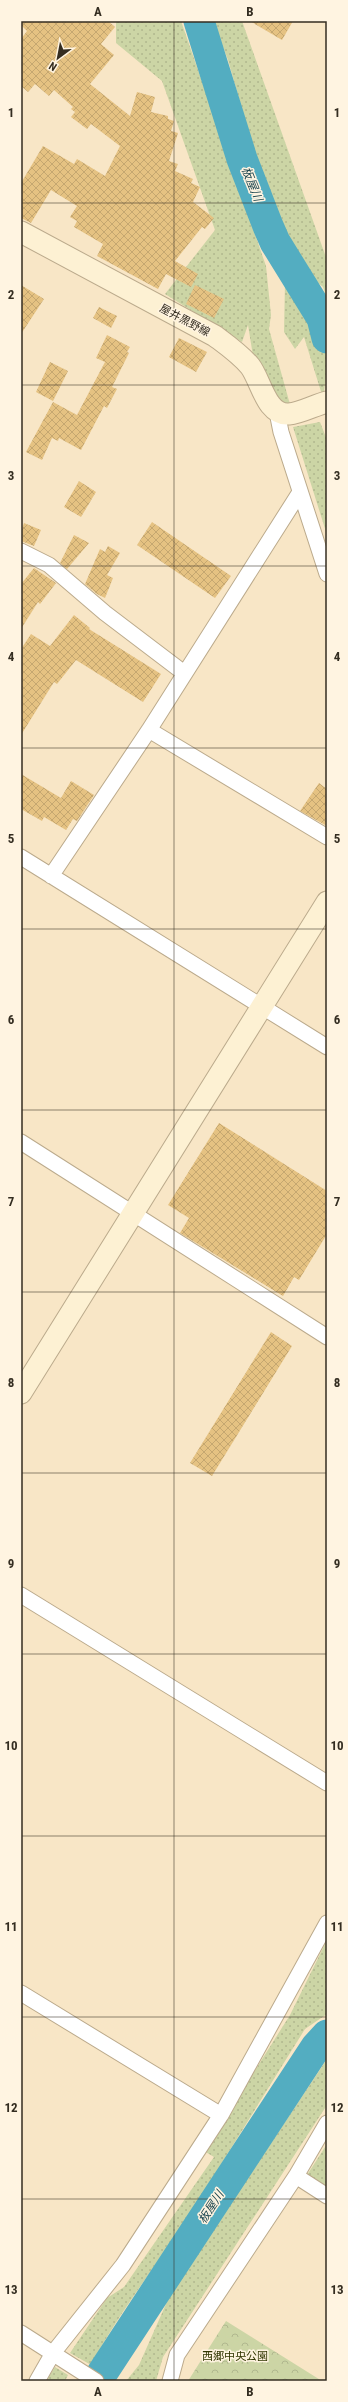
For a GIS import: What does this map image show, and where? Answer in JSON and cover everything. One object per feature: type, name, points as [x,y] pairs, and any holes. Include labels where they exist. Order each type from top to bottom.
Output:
[{"type":"street","name":"屋井黒野線","points":[[21,232],[215,336],[236,351],[250,367],[269,404],[283,413]]},
{"type":"street","points":[[327,402],[283,413],[281,432],[327,574]]},
{"type":"street","points":[[51,876],[149,730],[300,492]]},
{"type":"street","points":[[21,551],[49,565],[105,613],[184,673]]},
{"type":"street","points":[[149,730],[327,837]]},
{"type":"street","points":[[21,857],[327,1047]]},
{"type":"street","points":[[21,1393],[327,902]]},
{"type":"street","points":[[21,1142],[327,1337]]},
{"type":"street","points":[[21,1595],[327,1783]]},
{"type":"street","points":[[37,2381],[53,2353],[123,2265],[221,2115],[327,1923]]},
{"type":"street","points":[[21,1992],[221,2115]]},
{"type":"street","points":[[170,2381],[177,2355],[296,2176],[327,2123]]},
{"type":"street","points":[[296,2176],[327,2196]]},
{"type":"street","points":[[21,2334],[96,2381]]},
{"type":"green space","points":[[116,21],[181,21],[266,266],[271,315],[269,329],[291,408],[258,387],[248,325],[242,342],[165,294],[215,230],[162,81],[116,43]]},
{"type":"green space","points":[[213,21],[242,21],[327,260],[327,298],[323,287],[295,263],[268,226],[254,151],[228,60]]},
{"type":"green space","points":[[297,277],[317,308],[325,329],[327,358],[323,398],[304,337],[295,349],[284,332],[285,282]]},
{"type":"green space","points":[[320,422],[327,440],[327,535],[293,427]]},
{"type":"green space","points":[[327,1940],[327,2014],[305,2029],[227,2155],[179,2230],[122,2313],[91,2365],[70,2353],[107,2298],[124,2287],[214,2157],[204,2151],[290,2015]]},
{"type":"green space","points":[[327,2059],[327,2105],[163,2357],[156,2381],[126,2381],[139,2365],[170,2295]]},
{"type":"green space","points":[[327,2144],[327,2187],[307,2175]]},
{"type":"green space","name":"西郷中央公園","points":[[226,2321],[322,2381],[188,2381]]},
{"type":"green space","points":[[55,2367],[68,2375],[65,2381],[46,2381]]},
{"type":"building","points":[[21,21],[108,21],[115,27],[101,44],[114,55],[90,84],[130,116],[137,92],[155,97],[151,112],[168,116],[168,119],[174,121],[171,131],[178,133],[169,161],[178,164],[175,171],[193,179],[191,183],[200,187],[193,202],[214,218],[205,229],[202,227],[175,261],[198,274],[191,287],[166,274],[158,289],[97,256],[103,244],[74,227],[77,221],[70,217],[77,206],[51,190],[31,223],[21,218],[21,183],[43,146],[74,164],[77,159],[105,176],[120,146],[91,124],[87,129],[71,117],[75,112],[71,109],[73,107],[54,90],[49,96],[35,84],[28,92],[21,86],[21,39],[27,31],[21,25]]},
{"type":"building","points":[[250,21],[293,21],[282,40]]},
{"type":"building","points":[[21,285],[44,299],[21,334]]},
{"type":"building","points":[[195,285],[224,299],[214,318],[186,304]]},
{"type":"building","points":[[99,307],[117,316],[111,328],[93,318]]},
{"type":"building","points":[[107,335],[130,347],[127,352],[129,353],[112,387],[117,389],[107,408],[104,406],[81,450],[59,438],[58,441],[52,438],[42,460],[26,452],[53,402],[77,415],[105,362],[96,358]]},
{"type":"building","points":[[179,338],[207,352],[196,372],[169,357]]},
{"type":"building","points":[[50,362],[68,371],[53,401],[36,392]]},
{"type":"building","points":[[79,481],[96,492],[81,517],[64,507]]},
{"type":"building","points":[[152,522],[231,576],[215,598],[137,545]]},
{"type":"building","points":[[24,523],[41,530],[34,546],[21,541],[21,531]]},
{"type":"building","points":[[74,535],[89,543],[67,569],[60,563]]},
{"type":"building","points":[[108,546],[120,553],[107,575],[113,578],[105,598],[97,594],[85,584],[100,549],[105,552]]},
{"type":"building","points":[[34,568],[56,583],[40,604],[38,602],[21,629],[21,584]]},
{"type":"building","points":[[74,615],[90,628],[89,629],[161,674],[143,702],[76,660],[57,684],[54,682],[21,735],[21,649],[31,634],[50,646]]},
{"type":"building","points":[[21,774],[61,798],[71,781],[94,795],[77,821],[73,819],[66,830],[44,817],[42,821],[21,809]]},
{"type":"building","points":[[319,783],[327,789],[327,826],[300,811]]},
{"type":"building","points":[[219,1123],[327,1191],[327,1234],[299,1280],[294,1277],[283,1296],[180,1233],[189,1218],[168,1205]]},
{"type":"building","points":[[271,1332],[292,1346],[212,1476],[190,1463]]},
{"type":"waterway","name":"板屋川","points":[[199,21],[242,159],[268,226],[275,242],[322,318],[327,338]]},
{"type":"waterway","name":"板屋川","points":[[97,2381],[316,2047],[327,2035]]}]
